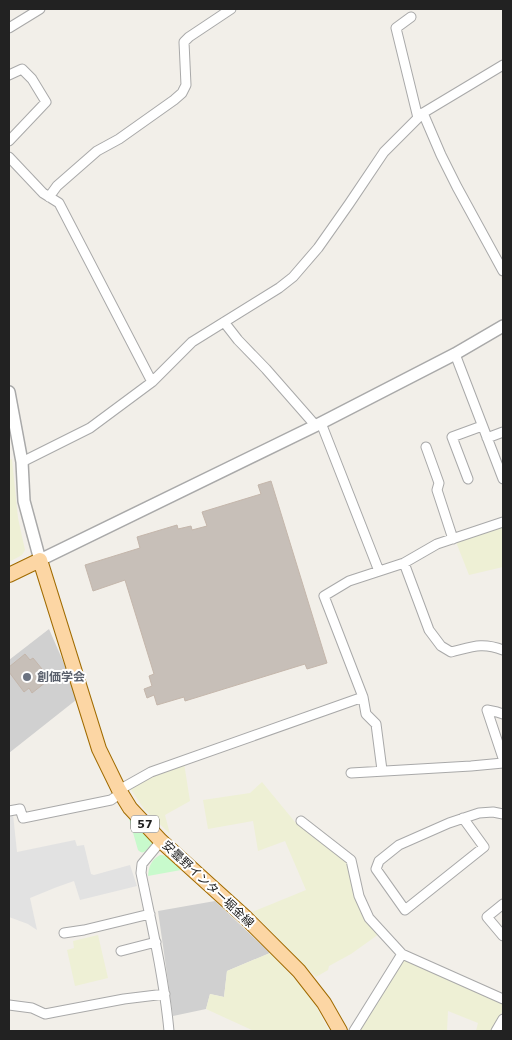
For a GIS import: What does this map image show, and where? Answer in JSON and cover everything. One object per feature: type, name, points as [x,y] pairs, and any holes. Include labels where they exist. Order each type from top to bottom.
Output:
[{"type":"main road","points":[[9,575],[40,560]]},
{"type":"main road","name":"安曇野インター堀金線","points":[[40,560],[100,749],[120,792],[130,808],[161,841],[299,970],[324,1003],[340,1031]]},
{"type":"street","points":[[9,28],[40,9]]},
{"type":"street","points":[[48,197],[57,186],[97,151],[119,139],[182,93],[186,85],[184,42],[231,9]]},
{"type":"street","points":[[411,18],[396,28],[420,116],[503,271]]},
{"type":"street","points":[[22,462],[90,428],[152,382],[192,342],[279,288],[293,277],[318,248],[384,152],[420,116],[503,66]]},
{"type":"street","points":[[9,75],[22,69],[32,79],[46,102],[9,141]]},
{"type":"street","points":[[9,156],[43,193],[59,203],[152,382]]},
{"type":"street","points":[[224,322],[238,340],[319,424],[379,571]]},
{"type":"street","points":[[9,392],[22,462],[24,501],[40,560],[319,424],[503,328]]},
{"type":"street","points":[[454,354],[503,480]]},
{"type":"street","points":[[468,479],[452,437],[482,426]]},
{"type":"street","points":[[487,438],[503,432]]},
{"type":"street","points":[[426,447],[439,483],[437,490],[454,539]]},
{"type":"street","points":[[382,770],[376,724],[366,714],[363,697],[324,596],[349,581],[404,563],[437,544],[503,522]]},
{"type":"street","points":[[404,563],[429,630],[441,646],[451,652],[481,645],[503,650]]},
{"type":"street","points":[[9,811],[20,809],[23,818],[111,800],[151,772],[363,697]]},
{"type":"street","points":[[503,714],[487,710],[503,758]]},
{"type":"street","points":[[351,773],[503,763]]},
{"type":"street","points":[[463,818],[484,847],[406,910],[376,869],[379,862],[399,845],[463,818],[479,813],[493,812],[503,814]]},
{"type":"street","points":[[301,821],[351,860],[358,896],[369,918],[402,954],[503,999]]},
{"type":"street","points":[[161,841],[142,864],[141,874],[156,942],[169,1031]]},
{"type":"street","points":[[503,904],[487,917],[503,936]]},
{"type":"street","points":[[64,933],[150,914]]},
{"type":"street","points":[[121,951],[156,942]]},
{"type":"street","points":[[354,1031],[402,954]]},
{"type":"street","points":[[9,1005],[32,1008],[45,1014],[124,999],[165,994]]},
{"type":"street","points":[[496,1031],[503,1019]]},
{"type":"shaded area","points":[[49,629],[66,668],[76,700],[9,753],[9,660]]},
{"type":"shaded area","points":[[13,814],[17,852],[75,840],[77,846],[84,845],[91,874],[94,875],[130,865],[137,886],[80,900],[74,881],[30,898],[37,930],[28,924],[9,917],[9,815]]},
{"type":"shaded area","points":[[215,901],[270,953],[227,971],[224,997],[210,994],[206,1009],[173,1016],[158,911]]},
{"type":"green space","points":[[12,459],[18,518],[25,550],[22,555],[9,562],[9,460]]},
{"type":"green space","points":[[503,526],[503,567],[469,575],[456,542]]},
{"type":"green space","points":[[184,763],[190,801],[165,815],[170,834],[144,809],[130,788],[152,775]]},
{"type":"green space","points":[[262,782],[295,822],[348,864],[379,934],[351,954],[329,966],[328,970],[316,977],[252,912],[306,890],[285,841],[258,851],[253,821],[208,829],[203,800],[250,793]]},
{"type":"green space","points":[[128,815],[153,842],[145,852],[138,850]]},
{"type":"green space","points":[[160,855],[169,858],[181,870],[148,876],[151,864]]},
{"type":"green space","points":[[98,935],[108,978],[75,986],[67,950],[74,948],[73,941]]},
{"type":"green space","points":[[270,953],[304,989],[315,1004],[329,1031],[254,1031],[206,1009],[210,994],[224,997],[227,971]]},
{"type":"green space","points":[[404,958],[496,999],[503,1005],[503,1010],[492,1031],[476,1031],[478,1023],[448,1011],[447,1031],[359,1031]]},
{"type":"building","points":[[271,481],[327,663],[307,669],[305,664],[185,701],[184,697],[157,705],[154,695],[147,698],[144,689],[152,686],[149,676],[154,674],[125,580],[93,591],[85,565],[140,548],[137,537],[177,525],[178,529],[191,526],[192,530],[207,526],[202,512],[261,494],[258,485]]},
{"type":"building","name":"創価学会","points":[[25,654],[30,660],[33,658],[42,669],[38,672],[46,682],[32,693],[29,688],[24,692],[9,672],[9,667]]},
{"type":"place","name":"創価学会","points":[[27,677]]}]
